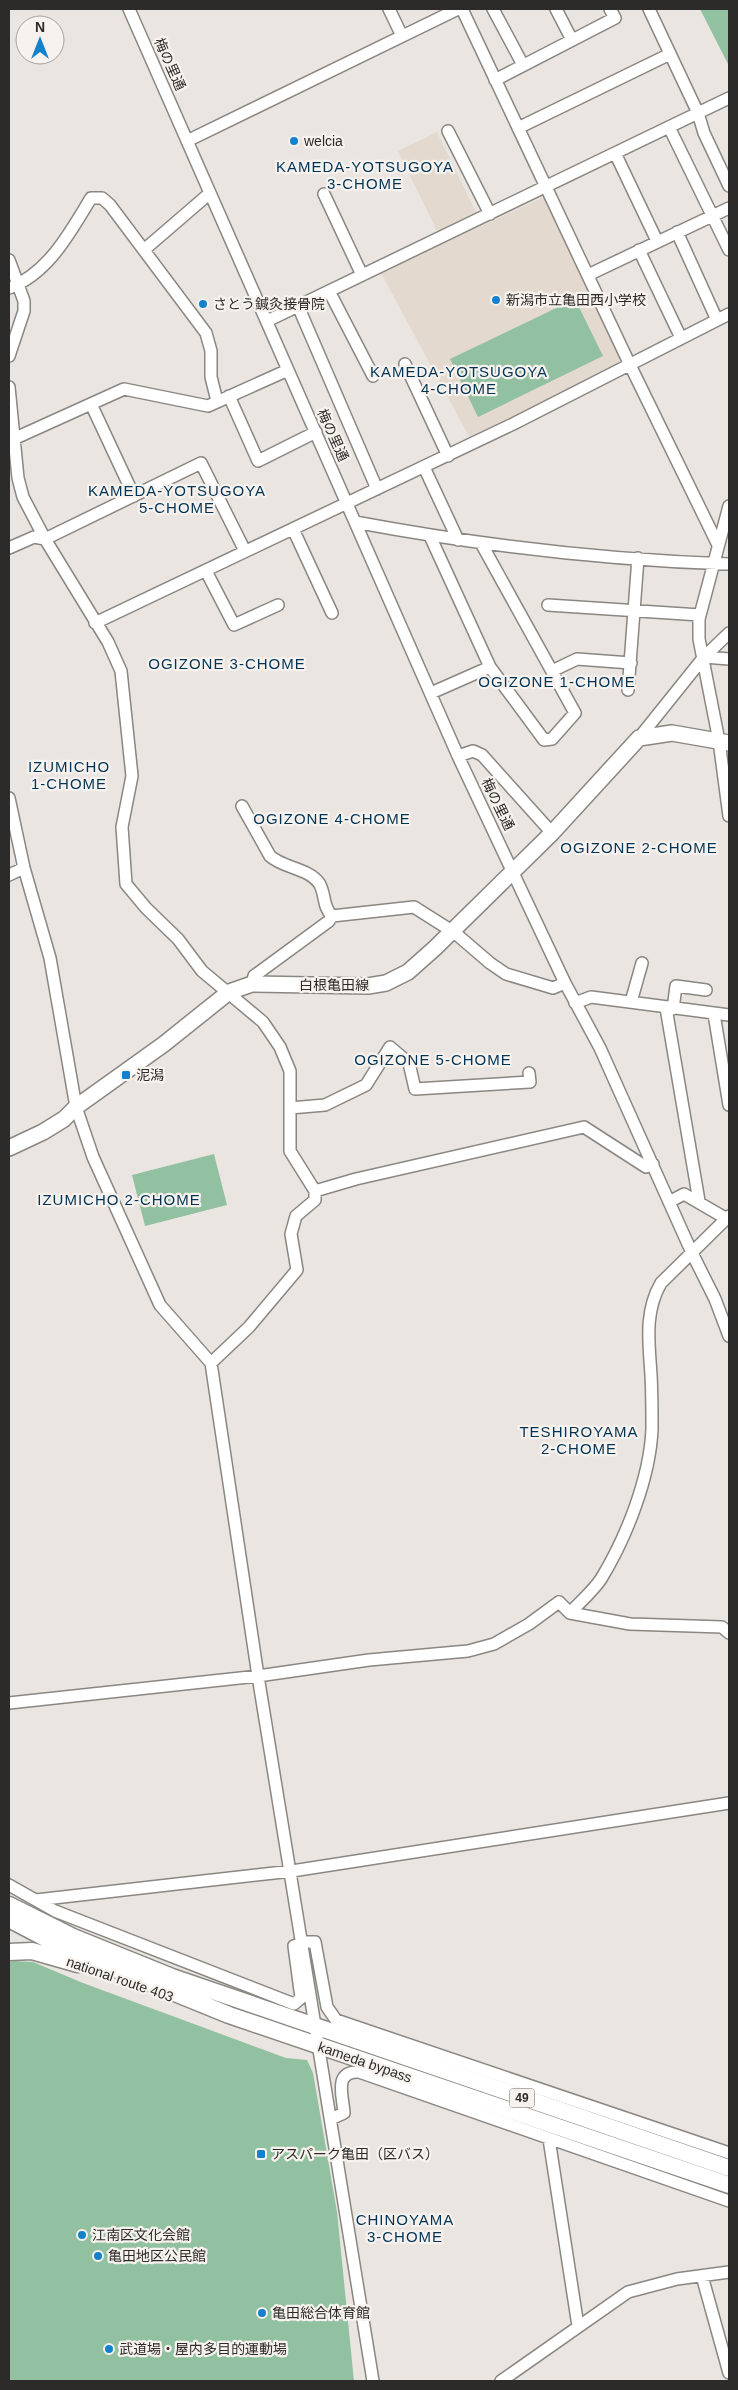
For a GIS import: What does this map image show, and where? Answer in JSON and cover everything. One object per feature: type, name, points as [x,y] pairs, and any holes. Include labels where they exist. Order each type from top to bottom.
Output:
[{"type":"highway","name":"kameda bypass","points":[[9,1905],[74,1938],[172,1977],[729,2168]]},
{"type":"highway","name":"kameda bypass","points":[[9,1920],[64,1948],[229,2014],[318,2046],[729,2184]]},
{"type":"highway","name":"national route 403","points":[[9,1952],[32,1951],[67,1960],[147,1990],[229,2014]]},
{"type":"main road","points":[[639,738],[672,733],[724,742]]},
{"type":"main road","name":"白根亀田線","points":[[9,1148],[43,1132],[64,1119],[76,1107],[164,1044],[229,992],[252,984],[368,986],[386,983],[408,972],[450,931],[470,915],[552,833],[639,738]]},
{"type":"street","name":"梅の里通","points":[[129,9],[458,756],[514,871],[565,983],[600,1048],[692,1254],[715,1299],[729,1336]]},
{"type":"street","points":[[389,9],[402,36]]},
{"type":"street","points":[[187,141],[460,9],[718,545]]},
{"type":"street","points":[[493,9],[523,65]]},
{"type":"street","points":[[556,9],[572,40]]},
{"type":"street","points":[[495,80],[614,18],[610,9]]},
{"type":"street","points":[[649,9],[698,113],[704,133],[729,186]]},
{"type":"street","points":[[518,128],[670,54]]},
{"type":"street","points":[[267,322],[729,98]]},
{"type":"street","points":[[669,127],[729,250]]},
{"type":"street","points":[[448,131],[490,214]]},
{"type":"street","points":[[615,153],[657,242]]},
{"type":"street","points":[[144,249],[210,193]]},
{"type":"street","points":[[324,194],[362,275]]},
{"type":"street","points":[[13,287],[40,270],[61,245],[92,198],[102,198],[110,205],[144,249],[155,268],[206,333],[211,351],[211,377],[217,401]]},
{"type":"street","points":[[588,275],[729,208]]},
{"type":"street","points":[[677,232],[717,320]]},
{"type":"street","points":[[638,250],[681,338]]},
{"type":"street","points":[[9,260],[13,287],[24,301],[24,311],[9,356]]},
{"type":"street","points":[[329,292],[372,376]]},
{"type":"street","points":[[298,306],[377,489]]},
{"type":"street","points":[[95,623],[448,456],[729,314]]},
{"type":"street","points":[[406,364],[448,456]]},
{"type":"street","points":[[12,440],[124,389],[208,406],[288,370]]},
{"type":"street","points":[[9,387],[12,440],[23,497],[45,539],[108,642],[121,671],[132,776],[122,828],[126,884],[146,908],[178,939],[202,971],[263,1022],[280,1047],[290,1071],[290,1151],[315,1191],[315,1200],[296,1216],[291,1234],[297,1270],[249,1327],[211,1363]]},
{"type":"street","points":[[229,396],[258,461],[316,432]]},
{"type":"street","points":[[91,404],[134,496]]},
{"type":"street","points":[[9,548],[34,537],[45,539],[201,463],[245,551]]},
{"type":"street","points":[[424,467],[458,540]]},
{"type":"street","points":[[729,506],[700,615],[700,639],[724,742],[729,816]]},
{"type":"street","points":[[355,522],[481,543],[638,558],[729,564]]},
{"type":"street","points":[[293,529],[332,613]]},
{"type":"street","points":[[430,536],[490,667],[544,740],[552,739],[574,713],[481,543]]},
{"type":"street","points":[[628,690],[638,558]]},
{"type":"street","points":[[206,571],[234,625],[278,605]]},
{"type":"street","points":[[548,605],[700,615]]},
{"type":"street","points":[[639,738],[704,657],[729,633]]},
{"type":"street","points":[[704,657],[729,659]]},
{"type":"street","points":[[552,671],[577,658],[631,663]]},
{"type":"street","points":[[431,694],[490,667]]},
{"type":"street","points":[[458,756],[473,751],[482,755],[552,833]]},
{"type":"street","points":[[9,798],[24,868],[50,958],[76,1107],[93,1157],[160,1305],[211,1363],[258,1676],[292,1871],[318,2046],[373,2381]]},
{"type":"street","points":[[242,806],[270,856],[275,861],[304,873],[319,884],[326,910],[332,916]]},
{"type":"street","points":[[9,875],[24,868]]},
{"type":"street","points":[[252,984],[254,976],[328,921],[332,916],[414,907],[450,931],[506,974],[553,988],[565,983]]},
{"type":"street","points":[[631,1002],[642,963]]},
{"type":"street","points":[[699,1201],[669,1008],[676,986],[706,990]]},
{"type":"street","points":[[575,1003],[590,997],[729,1015]]},
{"type":"street","points":[[714,1014],[729,1105]]},
{"type":"street","points":[[290,1108],[325,1105],[366,1084],[390,1047],[409,1063],[415,1089],[530,1082],[529,1073]]},
{"type":"street","points":[[315,1191],[356,1179],[584,1127],[646,1167],[653,1164]]},
{"type":"street","points":[[570,1613],[600,1580],[624,1535],[636,1504],[650,1453],[652,1430],[651,1376],[648,1345],[650,1308],[654,1295],[661,1283],[728,1217],[684,1194],[670,1202]]},
{"type":"street","points":[[9,1703],[258,1676],[369,1660],[468,1651],[494,1644],[529,1624],[559,1602],[570,1613],[630,1624],[722,1627],[729,1633]]},
{"type":"street","points":[[36,1900],[292,1871],[729,1803]]},
{"type":"street","points":[[9,1885],[55,1911],[294,2004],[302,1998],[294,1946],[303,1942],[315,1942],[327,2007],[336,2020],[729,2154]]},
{"type":"street","points":[[440,2054],[545,2090]]},
{"type":"street","points":[[331,2119],[344,2113],[341,2081],[344,2075],[350,2072],[359,2072],[729,2201]]},
{"type":"street","points":[[549,2139],[578,2326]]},
{"type":"street","points":[[501,2381],[628,2292],[677,2279],[729,2272]]},
{"type":"street","points":[[702,2276],[729,2372]]},
{"type":"shaded area","points":[[437,132],[477,214],[438,233],[398,151]]},
{"type":"shaded area","name":"新潟市立亀田西小学校","points":[[546,196],[624,364],[471,440],[381,273]]},
{"type":"green space","points":[[700,9],[729,9],[729,66]]},
{"type":"green space","points":[[575,299],[603,356],[478,417],[450,359]]},
{"type":"green space","points":[[214,1154],[227,1205],[145,1226],[132,1175]]},
{"type":"green space","points":[[9,1962],[33,1962],[83,1983],[286,2058],[307,2060],[313,2073],[337,2212],[354,2381],[9,2381]]},
{"type":"place","name":"welcia","points":[[294,141]]},
{"type":"place","name":"新潟市立亀田西小学校","points":[[496,300]]},
{"type":"place","name":"さとう鍼灸接骨院","points":[[203,304]]},
{"type":"place","name":"泥潟","points":[[126,1075]]},
{"type":"place","name":"アスパーク亀田（区バス）","points":[[261,2154]]},
{"type":"place","name":"江南区文化会館","points":[[82,2235]]},
{"type":"place","name":"亀田地区公民館","points":[[98,2256]]},
{"type":"place","name":"亀田総合体育館","points":[[262,2313]]},
{"type":"place","name":"武道場・屋内多目的運動場","points":[[109,2349]]},
{"type":"district","name":"KAMEDA-YOTSUGOYA 3-CHOME","points":[[365,174]]},
{"type":"district","name":"KAMEDA-YOTSUGOYA 4-CHOME","points":[[459,380]]},
{"type":"district","name":"KAMEDA-YOTSUGOYA 5-CHOME","points":[[177,498]]},
{"type":"district","name":"OGIZONE 3-CHOME","points":[[227,663]]},
{"type":"district","name":"OGIZONE 1-CHOME","points":[[557,681]]},
{"type":"district","name":"IZUMICHO 1-CHOME","points":[[69,774]]},
{"type":"district","name":"OGIZONE 4-CHOME","points":[[332,818]]},
{"type":"district","name":"OGIZONE 2-CHOME","points":[[639,847]]},
{"type":"district","name":"OGIZONE 5-CHOME","points":[[433,1059]]},
{"type":"district","name":"IZUMICHO 2-CHOME","points":[[119,1199]]},
{"type":"district","name":"TESHIROYAMA 2-CHOME","points":[[579,1440]]},
{"type":"district","name":"CHINOYAMA 3-CHOME","points":[[405,2228]]}]
